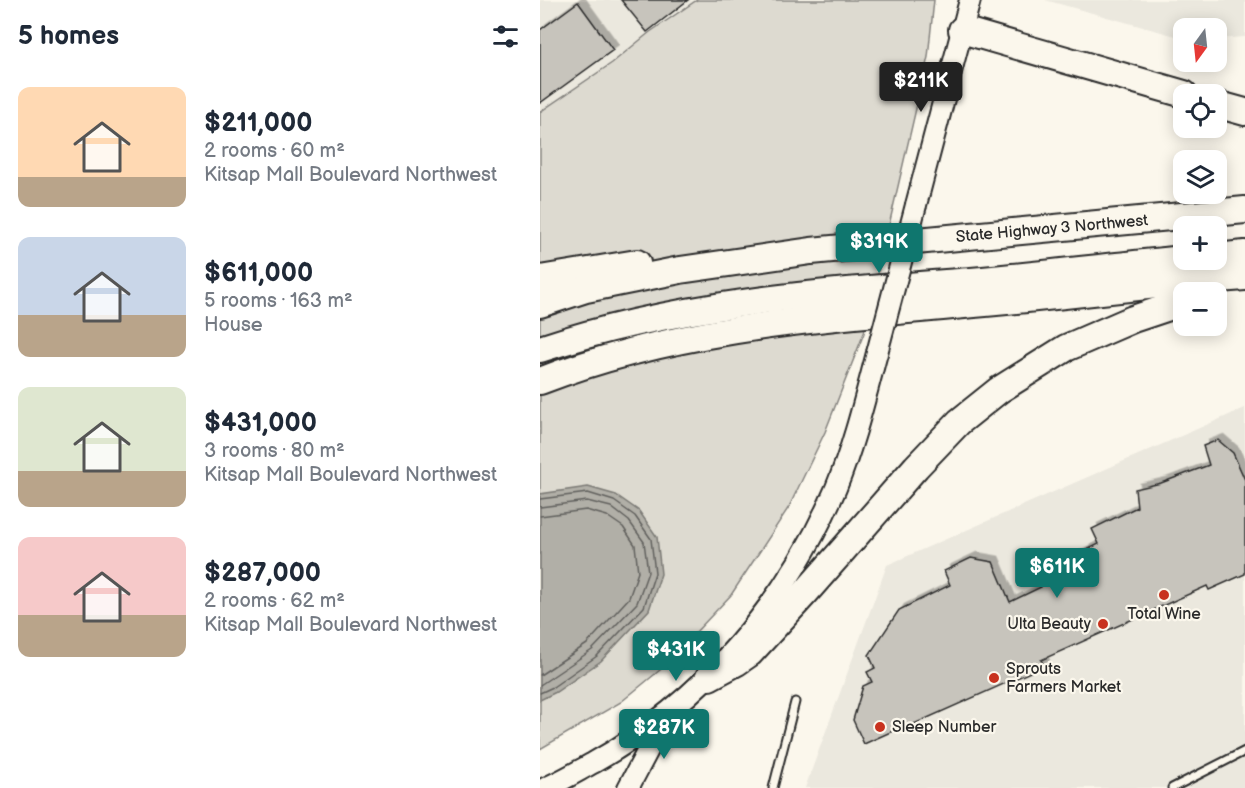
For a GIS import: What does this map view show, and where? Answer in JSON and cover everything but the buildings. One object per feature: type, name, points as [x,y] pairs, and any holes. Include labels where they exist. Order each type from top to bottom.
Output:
[{"type":"highway","points":[[962,30],[1173,91]]},
{"type":"highway","points":[[1227,107],[1245,112]]},
{"type":"highway","name":"State Highway 3 Northwest","points":[[540,304],[586,289],[680,270],[811,251],[1245,210]]},
{"type":"highway","points":[[540,279],[681,258],[811,251]]},
{"type":"highway","points":[[1227,255],[1245,254]]},
{"type":"highway","points":[[540,349],[643,320],[744,302],[844,290],[974,280],[1173,260]]},
{"type":"highway","points":[[540,381],[655,345],[747,327],[861,313],[1245,277]]},
{"type":"highway","points":[[1227,293],[1245,289]]},
{"type":"highway","points":[[709,677],[750,653],[916,467],[959,422],[999,390],[1066,348],[1133,319],[1173,306]]},
{"type":"main road","points":[[551,787],[626,744],[667,715],[709,677],[751,628],[785,582],[815,531],[850,450],[970,0]]},
{"type":"main road","points":[[628,788],[667,715]]},
{"type":"lane","points":[[773,788],[795,702]]},
{"type":"lane","points":[[1172,788],[1245,751]]},
{"type":"shaded area","points":[[540,0],[697,0],[650,32],[612,63],[540,112]]},
{"type":"shaded area","points":[[697,0],[934,0],[928,57],[864,333],[825,432],[789,507],[731,595],[660,670],[621,702],[540,749],[540,112],[612,63],[650,32]]},
{"type":"shaded area","points":[[1045,0],[1245,0],[1245,37],[1227,38],[1227,18],[1173,18],[1173,35]]},
{"type":"shaded area","points":[[1245,408],[1245,788],[805,788],[887,565]]},
{"type":"water","points":[[588,487],[616,495],[639,511],[657,537],[661,574],[649,610],[601,661],[556,692],[540,700],[540,494]]},
{"type":"place","name":"Total Wine","points":[[1164,595]]},
{"type":"place","name":"Ulta Beauty","points":[[1103,624]]},
{"type":"place","name":"Sprouts Farmers Market","points":[[994,678]]},
{"type":"place","name":"Sleep Number","points":[[880,727]]}]
